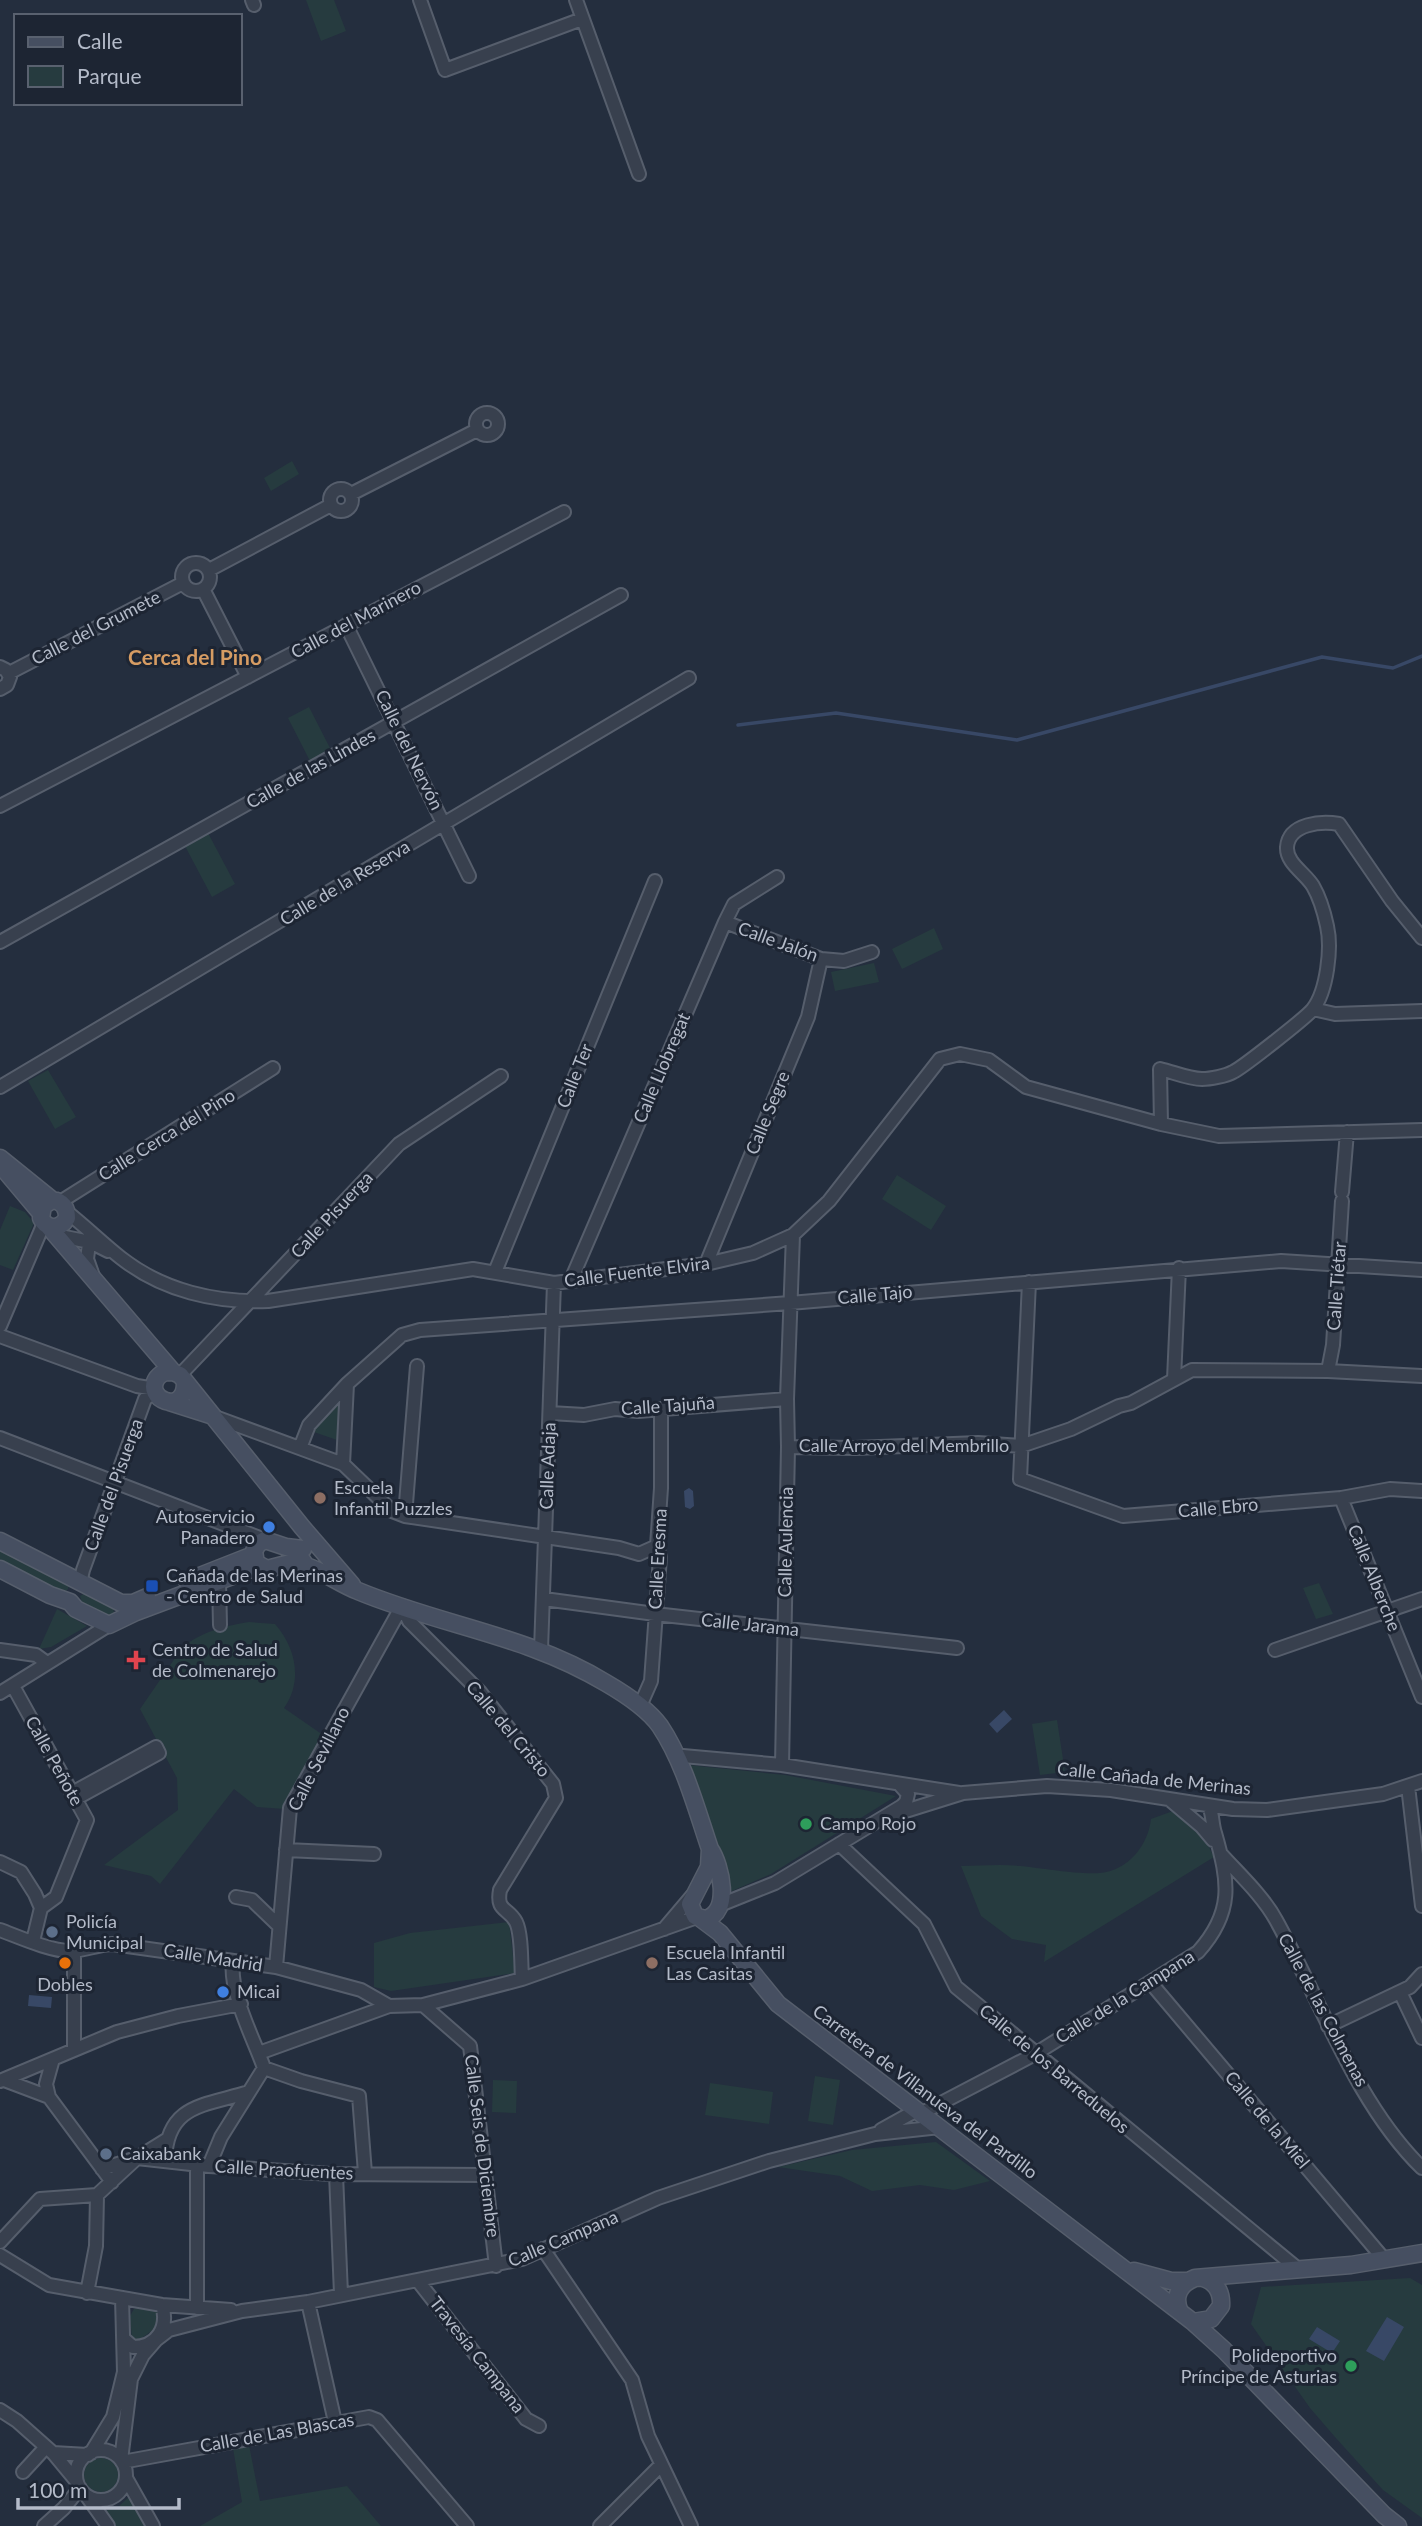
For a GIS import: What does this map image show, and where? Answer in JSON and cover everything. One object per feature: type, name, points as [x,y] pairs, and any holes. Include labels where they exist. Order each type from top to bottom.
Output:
[{"type":"street","points":[[420,0],[445,69],[582,19]]},
{"type":"street","points":[[576,0],[639,174]]},
{"type":"street","points":[[209,570],[331,505],[338,510],[346,510],[352,503],[351,495],[477,429]]},
{"type":"street","name":"Calle del Marinero","points":[[0,806],[564,512]]},
{"type":"street","points":[[191,563],[201,563],[209,570],[210,580],[203,589],[190,590],[183,583],[182,573],[191,563]]},
{"type":"street","name":"Calle del Grumete","points":[[4,670],[183,583]]},
{"type":"street","points":[[203,589],[248,677]]},
{"type":"street","name":"Calle de las Lindes","points":[[0,942],[621,594]]},
{"type":"street","name":"Calle del Nervón","points":[[346,625],[469,876]]},
{"type":"street","points":[[0,689],[9,681],[4,670]]},
{"type":"street","name":"Calle de la Reserva","points":[[0,1087],[689,678]]},
{"type":"street","points":[[1422,938],[1392,901],[1339,824],[1326,821],[1303,826],[1293,833],[1287,845],[1289,858],[1311,883],[1321,902],[1328,929],[1326,976],[1313,1009],[1233,1073],[1201,1079],[1160,1069],[1161,1124],[1219,1136],[1422,1130]]},
{"type":"street","name":"Calle Llobregat","points":[[572,1280],[724,922],[734,904],[777,877]]},
{"type":"street","name":"Calle Ter","points":[[495,1272],[655,881]]},
{"type":"street","name":"Calle Jalón","points":[[724,922],[821,959],[844,961],[872,952]]},
{"type":"street","name":"Calle Segre","points":[[706,1264],[808,1017],[821,959]]},
{"type":"street","points":[[1313,1009],[1335,1014],[1422,1011]]},
{"type":"street","name":"Calle Fuente Elvira","points":[[53,1216],[90,1236],[151,1279],[206,1297],[250,1302],[268,1301],[473,1269],[554,1283],[706,1264],[753,1253],[793,1235],[829,1201],[940,1059],[960,1054],[989,1060],[1026,1087],[1161,1124]]},
{"type":"street","name":"Calle Cerca del Pino","points":[[53,1216],[274,1068]]},
{"type":"street","name":"Calle Pisuerga","points":[[179,1377],[399,1144],[501,1076]]},
{"type":"street","name":"Calle Tiétar","points":[[1328,1371],[1333,1345],[1346,1132]]},
{"type":"street","points":[[0,1158],[53,1216],[94,1280],[215,1417],[302,1527],[311,1553]]},
{"type":"street","points":[[0,1165],[8,1182],[53,1216],[90,1236],[87,1259],[94,1280]]},
{"type":"street","points":[[0,1326],[53,1216]]},
{"type":"street","name":"Calle Aulencia","points":[[782,1765],[789,1447],[787,1399],[793,1235]]},
{"type":"street","name":"Calle Tajo","points":[[300,1448],[309,1424],[347,1384],[402,1335],[420,1330],[790,1303],[1281,1261],[1422,1270]]},
{"type":"street","points":[[1174,1379],[1180,1268]]},
{"type":"street","points":[[1021,1446],[1028,1282]]},
{"type":"street","name":"Calle Adaja","points":[[541,1650],[554,1283]]},
{"type":"street","points":[[0,1336],[137,1386],[155,1387]]},
{"type":"street","points":[[151,1346],[156,1363],[155,1387],[163,1401],[343,1464],[392,1511],[405,1516],[619,1548],[639,1554],[657,1546]]},
{"type":"street","points":[[405,1516],[417,1366]]},
{"type":"street","name":"Calle Arroyo del Membrillo","points":[[789,1447],[855,1448],[978,1443],[1021,1446],[1131,1403],[1192,1370],[1328,1371],[1422,1376]]},
{"type":"street","points":[[155,1387],[166,1372],[179,1377]]},
{"type":"street","points":[[169,1402],[181,1397],[179,1377]]},
{"type":"street","points":[[343,1464],[347,1384]]},
{"type":"street","name":"Calle del Pisuerga","points":[[80,1583],[145,1399],[155,1387]]},
{"type":"street","name":"Calle Tajuña","points":[[550,1413],[584,1415],[615,1409],[661,1409],[787,1399]]},
{"type":"street","name":"Calle Eresma","points":[[640,1706],[651,1681],[660,1557],[657,1546],[661,1488],[661,1409]]},
{"type":"street","points":[[0,1438],[272,1542],[311,1553],[358,1591],[541,1650],[584,1670],[640,1706],[659,1726],[677,1758],[710,1849],[715,1856],[720,1875],[720,1904],[716,1919],[720,1933]]},
{"type":"street","name":"Calle Ebro","points":[[1021,1446],[1020,1479],[1123,1516],[1341,1498],[1390,1489],[1422,1491]]},
{"type":"street","name":"Calle Alberche","points":[[1341,1498],[1422,1697]]},
{"type":"street","points":[[0,1541],[121,1603],[133,1603],[256,1560],[271,1568],[311,1553]]},
{"type":"street","points":[[256,1560],[258,1544],[272,1542]]},
{"type":"street","points":[[272,1542],[282,1552],[278,1564]]},
{"type":"street","points":[[0,1693],[111,1624],[219,1581],[256,1560]]},
{"type":"street","points":[[0,1569],[111,1624]]},
{"type":"street","points":[[219,1581],[220,1625]]},
{"type":"street","points":[[70,1602],[80,1583]]},
{"type":"street","name":"Calle Jarama","points":[[544,1599],[957,1648]]},
{"type":"street","points":[[1275,1650],[1422,1599]]},
{"type":"street","points":[[111,1624],[122,1612],[121,1603]]},
{"type":"street","name":"Calle Sevillano","points":[[275,1967],[290,1808],[402,1606]]},
{"type":"street","name":"Calle del Cristo","points":[[402,1606],[409,1621],[480,1692],[553,1784],[555,1798],[500,1890],[498,1901],[518,1925],[522,1979]]},
{"type":"street","points":[[0,1650],[36,1656],[47,1663]]},
{"type":"street","name":"Calle Peñote","points":[[13,1686],[87,1820],[56,1897],[41,1908]]},
{"type":"street","points":[[156,1747],[159,1753],[74,1796],[156,1747]]},
{"type":"street","points":[[677,1758],[683,1756],[782,1765],[963,1793]]},
{"type":"street","name":"Calle Cañada de Merinas","points":[[963,1793],[1047,1786],[1111,1790],[1209,1806],[1267,1810],[1382,1794],[1422,1781]]},
{"type":"street","points":[[710,1849],[709,1867],[690,1907],[698,1917],[710,1918],[720,1904],[775,1883],[883,1818],[906,1802],[908,1792],[900,1785]]},
{"type":"street","points":[[1408,1786],[1422,1906]]},
{"type":"street","points":[[883,1818],[963,1793]]},
{"type":"street","points":[[1169,1799],[1202,1826],[1219,1849]]},
{"type":"street","points":[[1202,1826],[1203,1814],[1209,1806]]},
{"type":"street","name":"Calle de la Campana","points":[[875,2134],[1035,2054],[1198,1952],[1210,1939],[1220,1921],[1226,1895],[1209,1806]]},
{"type":"street","name":"Calle de la Campana","points":[[1219,1849],[1218,1829],[1222,1816],[1233,1809]]},
{"type":"street","name":"Calle de los Barreduelos","points":[[839,1843],[924,1924],[956,1987],[1298,2269]]},
{"type":"street","name":"Calle de las Colmenas","points":[[1219,1849],[1274,1917],[1328,2026],[1360,2083],[1401,2148],[1422,2168]]},
{"type":"street","points":[[286,1850],[374,1854]]},
{"type":"street","points":[[0,1862],[21,1872],[41,1908],[33,1941]]},
{"type":"street","points":[[1226,1895],[1238,1884],[1246,1883]]},
{"type":"street","points":[[664,1929],[696,1891],[712,1886],[718,1891],[720,1904]]},
{"type":"street","points":[[236,1897],[252,1900],[279,1926]]},
{"type":"street","name":"Calle Madrid","points":[[0,1930],[62,1951],[74,1951],[97,1944],[113,1944],[275,1967],[361,1990],[390,2006],[423,2005],[522,1979],[698,1917]]},
{"type":"street","name":"Carretera de Villanueva del Pardillo","points":[[698,1917],[720,1933],[778,2004],[1122,2267],[1224,2350],[1384,2515],[1398,2526]]},
{"type":"street","points":[[74,1951],[74,2050]]},
{"type":"street","points":[[233,1962],[232,1971],[240,2004],[264,2068]]},
{"type":"street","points":[[1328,2026],[1410,1987],[1422,1974]]},
{"type":"street","name":"Calle de la Miel","points":[[1150,1982],[1383,2258]]},
{"type":"street","points":[[1400,1992],[1422,2038]]},
{"type":"street","points":[[2,2081],[117,2032],[240,2004]]},
{"type":"street","name":"Calle Seis de Diciembre","points":[[423,2005],[470,2046],[496,2266]]},
{"type":"street","points":[[259,2053],[390,2006]]},
{"type":"street","points":[[53,2059],[46,2084],[49,2097],[111,2182]]},
{"type":"street","points":[[197,2308],[203,2166],[264,2068]]},
{"type":"street","points":[[264,2068],[359,2096],[366,2173]]},
{"type":"street","points":[[2,2081],[49,2097]]},
{"type":"street","points":[[165,2160],[166,2140],[175,2120],[194,2108],[249,2092]]},
{"type":"street","points":[[875,2134],[940,2127]]},
{"type":"street","name":"Calle Campana","points":[[242,2311],[308,2302],[522,2259],[658,2198],[697,2184],[769,2161],[875,2134]]},
{"type":"street","points":[[0,2242],[40,2199],[97,2195],[137,2158],[166,2140]]},
{"type":"street","points":[[102,2169],[137,2158]]},
{"type":"street","name":"Calle Praofuentes","points":[[137,2158],[203,2166],[336,2174],[485,2175]]},
{"type":"street","points":[[336,2174],[341,2294]]},
{"type":"street","points":[[87,2293],[96,2246],[97,2195]]},
{"type":"street","points":[[543,2249],[632,2380],[648,2436],[691,2526]]},
{"type":"street","name":"Carretera de Villanueva del Pardillo","points":[[1122,2267],[1171,2281],[1351,2265],[1422,2253]]},
{"type":"street","points":[[0,2255],[48,2285],[162,2305],[242,2311]]},
{"type":"street","points":[[1224,2350],[1214,2332],[1218,2308],[1214,2284],[1195,2279],[1182,2285],[1177,2298],[1186,2317],[1205,2322],[1218,2308],[1235,2284],[1252,2274]]},
{"type":"street","name":"Travesía Campana","points":[[418,2281],[526,2419],[539,2426]]},
{"type":"street","points":[[122,2298],[124,2372],[113,2417],[77,2470],[81,2488],[92,2499],[107,2499],[120,2491],[126,2478]]},
{"type":"street","points":[[308,2302],[335,2422]]},
{"type":"street","points":[[153,2526],[126,2478],[121,2461],[131,2379],[143,2355],[166,2322],[162,2305]]},
{"type":"street","points":[[124,2339],[133,2347],[143,2347],[169,2330],[242,2311]]},
{"type":"street","points":[[0,2410],[49,2450],[108,2526]]},
{"type":"street","name":"Calle de Las Blascas","points":[[121,2461],[369,2417],[377,2420],[467,2526]]},
{"type":"street","points":[[49,2450],[71,2456],[107,2451],[121,2461]]},
{"type":"street","points":[[23,2472],[49,2450]]},
{"type":"street","points":[[600,2526],[661,2465]]},
{"type":"street","points":[[44,2526],[81,2488]]},
{"type":"green space","points":[[306,0],[334,0],[346,31],[321,41]]},
{"type":"green space","points":[[292,461],[299,474],[271,491],[264,478]]},
{"type":"green space","points":[[309,707],[331,750],[310,761],[288,718]]},
{"type":"green space","points":[[208,833],[235,884],[212,897],[185,846]]},
{"type":"green space","points":[[934,928],[943,949],[902,969],[892,949]]},
{"type":"green space","points":[[874,963],[879,982],[835,991],[831,972]]},
{"type":"green space","points":[[48,1070],[76,1117],[55,1129],[28,1081]]},
{"type":"green space","points":[[897,1175],[946,1206],[931,1230],[882,1199]]},
{"type":"green space","points":[[10,1206],[25,1212],[34,1223],[13,1270],[0,1265],[0,1230]]},
{"type":"green space","points":[[339,1403],[337,1440],[311,1431]]},
{"type":"green space","points":[[0,1546],[69,1585],[68,1589],[63,1594],[0,1563]]},
{"type":"green space","points":[[1319,1583],[1333,1614],[1316,1619],[1303,1588]]},
{"type":"green space","points":[[85,1593],[113,1607],[114,1613],[107,1617],[83,1605],[80,1596]]},
{"type":"green space","points":[[57,1609],[87,1626],[51,1647],[39,1649]]},
{"type":"green space","points":[[249,1622],[275,1624],[282,1633],[292,1654],[295,1676],[294,1687],[284,1708],[323,1735],[285,1804],[285,1809],[257,1807],[234,1789],[160,1884],[151,1876],[104,1865],[178,1810],[177,1778],[140,1709],[182,1648],[213,1630]]},
{"type":"green space","points":[[1057,1720],[1065,1772],[1040,1775],[1032,1724]]},
{"type":"green space","points":[[688,1765],[785,1775],[896,1796],[771,1874],[732,1891],[728,1889],[717,1841]]},
{"type":"green space","points":[[1173,1811],[1202,1833],[1214,1857],[1044,1962],[1046,1945],[1012,1939],[981,1916],[961,1866],[1013,1865],[1072,1872],[1110,1871],[1135,1855],[1146,1838],[1151,1819]]},
{"type":"green space","points":[[509,1922],[515,1973],[391,1991],[374,1987],[374,1943],[410,1933]]},
{"type":"green space","points":[[815,2076],[840,2080],[833,2125],[808,2121]]},
{"type":"green space","points":[[493,2080],[517,2081],[516,2113],[492,2112]]},
{"type":"green space","points":[[710,2083],[773,2092],[769,2124],[705,2115]]},
{"type":"green space","points":[[936,2142],[990,2181],[954,2190],[920,2185],[872,2191],[840,2176],[778,2167],[852,2150]]},
{"type":"green space","name":"Polideportivo Príncipe de Asturias","points":[[1410,2278],[1422,2285],[1422,2518],[1383,2490],[1335,2437],[1310,2408],[1251,2324],[1261,2287]]},
{"type":"green space","points":[[141,2307],[159,2311],[161,2319],[154,2329],[138,2341],[132,2340],[130,2316],[134,2309]]},
{"type":"green space","points":[[249,2445],[260,2501],[347,2486],[381,2526],[200,2526],[242,2502],[233,2448]]},
{"type":"green space","points":[[101,2458],[113,2463],[118,2475],[113,2487],[101,2492],[89,2487],[84,2475],[89,2463]]},
{"type":"green space","points":[[130,2496],[147,2526],[116,2526],[105,2511],[118,2507]]},
{"type":"water","points":[[689,1488],[693,1491],[694,1506],[690,1509],[685,1507],[684,1491]]},
{"type":"water","points":[[1004,1710],[1012,1719],[997,1733],[989,1724]]},
{"type":"water","points":[[29,1995],[52,1997],[51,2008],[28,2006]]},
{"type":"water","points":[[1387,2317],[1404,2327],[1384,2361],[1366,2351]]},
{"type":"water","points":[[1317,2327],[1340,2341],[1332,2353],[1309,2339]]},
{"type":"waterway","points":[[738,725],[836,713],[1017,740],[1322,657],[1393,668],[1422,656]]},
{"type":"place","name":"Escuela Infantil Puzzles","points":[[320,1498]]},
{"type":"place","name":"Autoservicio Panadero","points":[[269,1527]]},
{"type":"place","name":"Cañada de las Merinas - Centro de Salud","points":[[152,1586]]},
{"type":"place","name":"Centro de Salud de Colmenarejo","points":[[136,1660]]},
{"type":"place","name":"Campo Rojo","points":[[806,1824]]},
{"type":"place","name":"Policía Municipal","points":[[52,1932]]},
{"type":"place","name":"Dobles","points":[[65,1963]]},
{"type":"place","name":"Escuela Infantil Las Casitas","points":[[652,1963]]},
{"type":"place","name":"Micai","points":[[223,1992]]},
{"type":"place","name":"Caixabank","points":[[106,2154]]},
{"type":"place","name":"Polideportivo Príncipe de Asturias","points":[[1351,2366]]},
{"type":"district","name":"Cerca del Pino","points":[[195,658]]}]
